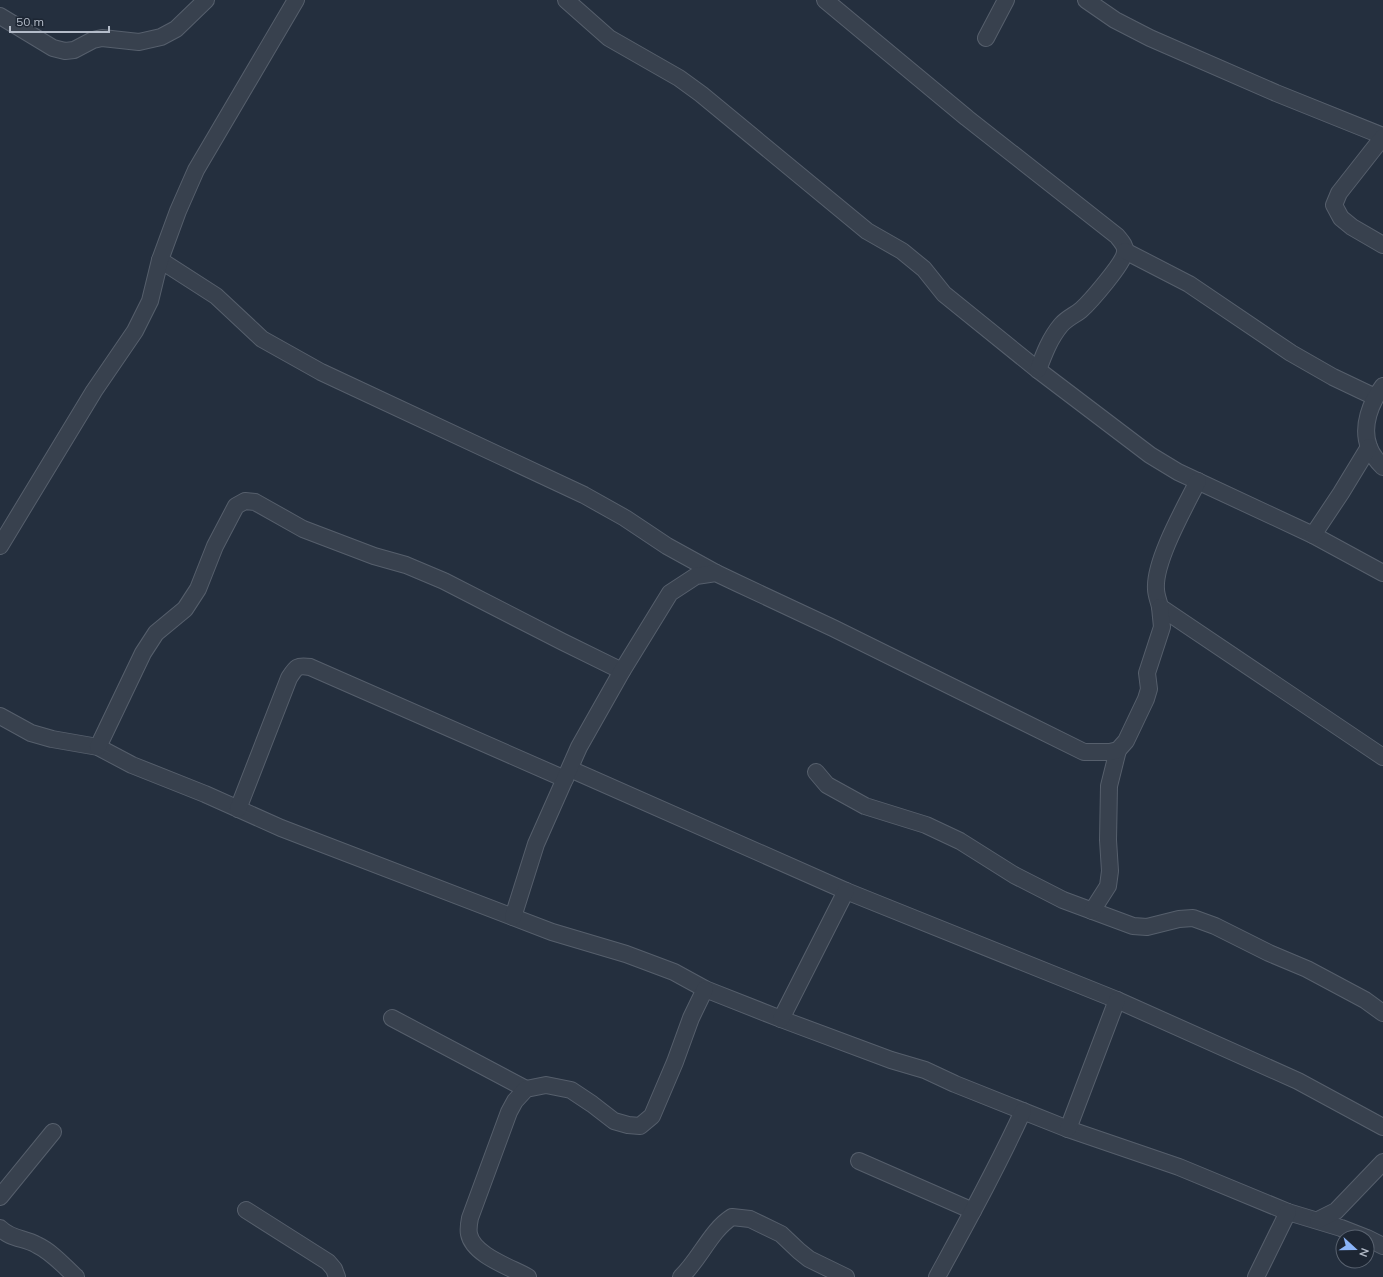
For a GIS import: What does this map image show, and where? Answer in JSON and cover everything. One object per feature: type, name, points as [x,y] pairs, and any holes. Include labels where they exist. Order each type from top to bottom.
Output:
[{"type":"street","points":[[0,16],[53,48],[65,51],[74,50],[93,40],[102,38],[139,42],[161,37],[176,29],[206,0]]},
{"type":"street","points":[[0,546],[94,391],[135,331],[150,301],[160,260],[178,211],[196,170],[296,0]]},
{"type":"street","points":[[566,0],[609,38],[679,78],[701,94],[867,231],[902,251],[924,269],[944,294],[1038,370],[1150,455],[1178,472],[1313,534],[1383,573]]},
{"type":"street","points":[[825,0],[967,118],[1117,236],[1123,244],[1125,251],[1123,260],[1092,299],[1080,311],[1063,323],[1052,338],[1038,370]]},
{"type":"street","points":[[986,38],[1006,0]]},
{"type":"street","points":[[1086,0],[1115,20],[1150,38],[1276,93],[1383,137],[1339,193],[1334,205],[1341,218],[1352,227],[1383,245]]},
{"type":"street","points":[[1125,251],[1189,284],[1291,353],[1327,374],[1379,391],[1369,410],[1366,434],[1368,447],[1375,459],[1383,467]]},
{"type":"street","points":[[160,260],[216,296],[262,339],[321,372],[584,495],[625,518],[667,546],[716,573],[833,628],[1084,752],[1110,752],[1118,750]]},
{"type":"street","points":[[1313,534],[1341,493],[1368,447]]},
{"type":"street","points":[[1092,911],[1108,886],[1110,871],[1108,840],[1109,786],[1118,750],[1126,741],[1146,699],[1149,689],[1148,672],[1162,627],[1156,589],[1158,573],[1167,546],[1198,481]]},
{"type":"street","points":[[98,748],[143,653],[156,633],[185,608],[198,589],[215,546],[236,506],[245,501],[255,502],[302,529],[374,556],[406,565],[444,581],[622,671]]},
{"type":"street","points":[[513,917],[536,844],[580,747],[622,671],[670,593],[696,576],[716,573]]},
{"type":"street","points":[[1160,607],[1383,757]]},
{"type":"street","points":[[238,809],[289,678],[295,668],[301,666],[310,667],[846,891],[1117,1000],[1298,1081],[1383,1127]]},
{"type":"street","points":[[0,716],[31,733],[52,739],[98,748],[132,765],[281,828],[552,932],[626,954],[674,972],[705,989],[781,1019],[891,1060],[925,1070],[955,1084],[1068,1129],[1179,1166],[1288,1212],[1318,1220],[1342,1229]]},
{"type":"street","points":[[816,772],[827,785],[865,806],[926,825],[960,841],[1014,875],[1063,900],[1133,926],[1140,927],[1147,927],[1179,919],[1193,918],[1215,926],[1269,953],[1307,969],[1364,1000],[1383,1013]]},
{"type":"street","points":[[781,1019],[846,891]]},
{"type":"street","points":[[528,1277],[486,1256],[474,1246],[469,1234],[470,1218],[509,1112],[515,1102],[526,1089],[546,1084],[571,1090],[614,1121],[628,1125],[640,1126],[652,1116],[675,1062],[691,1018],[705,989]]},
{"type":"street","points":[[1068,1129],[1117,1000]]},
{"type":"street","points":[[392,1018],[526,1089]]},
{"type":"street","points":[[937,1277],[973,1211],[996,1164],[1006,1148],[1023,1111]]},
{"type":"street","points":[[0,1198],[53,1132]]},
{"type":"street","points":[[859,1161],[973,1211]]},
{"type":"street","points":[[1318,1220],[1336,1210],[1383,1162]]},
{"type":"street","points":[[246,1210],[328,1262],[334,1269],[337,1277]]},
{"type":"street","points":[[1256,1277],[1288,1212]]},
{"type":"street","points":[[682,1277],[724,1222],[732,1217],[750,1219],[781,1234],[798,1251],[809,1259],[846,1277]]},
{"type":"street","points":[[0,1228],[4,1233],[36,1244],[59,1261],[76,1277]]}]
